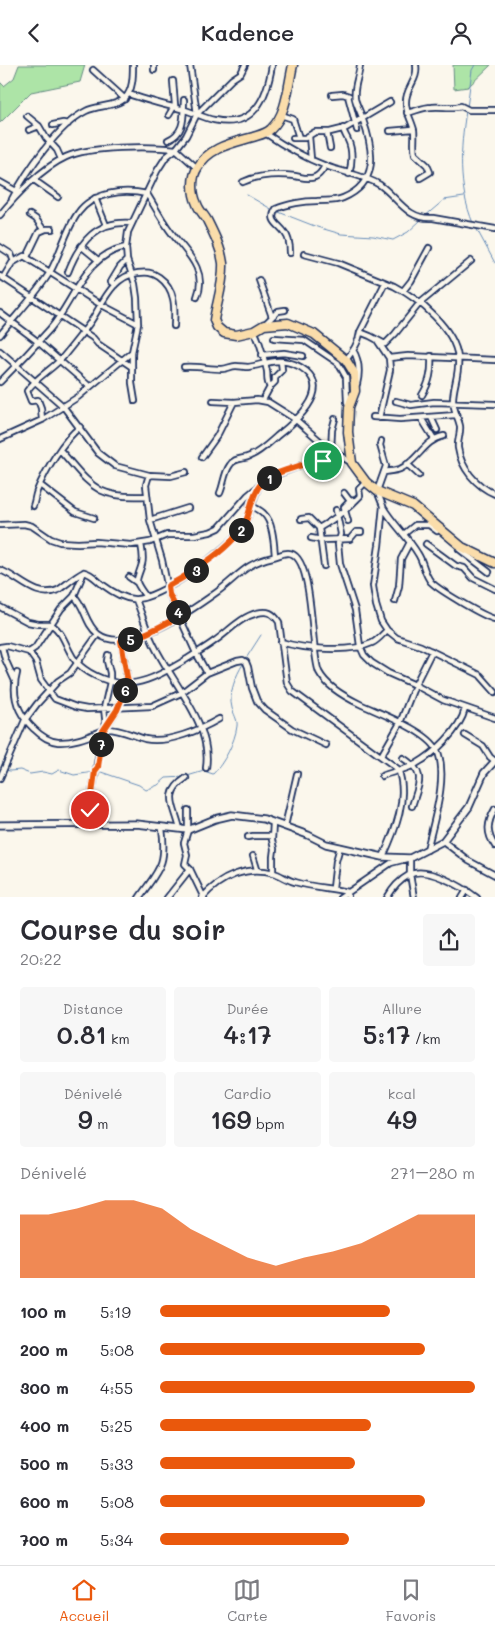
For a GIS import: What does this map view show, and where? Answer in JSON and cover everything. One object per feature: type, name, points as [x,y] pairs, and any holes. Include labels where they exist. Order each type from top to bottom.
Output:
[{"type":"highway","points":[[293,65],[280,115],[272,128],[266,133],[232,143],[211,152],[197,168],[192,186],[197,204],[207,219],[220,247],[223,264],[220,300],[214,320],[217,327],[224,333],[236,335],[254,331],[264,325],[288,323],[314,334],[346,360],[354,373],[355,391],[349,407],[348,432],[352,463],[366,482],[377,491],[414,506],[462,547],[495,563]]},
{"type":"street","points":[[9,204],[51,142],[68,124],[85,112],[98,106],[120,102],[125,99],[131,89],[133,65]]},
{"type":"street","points":[[190,65],[197,114]]},
{"type":"street","points":[[135,401],[132,383],[132,352],[138,324],[137,298],[132,273],[127,260],[128,232],[157,171],[166,157],[176,149],[186,136],[197,114],[232,79],[241,73],[245,65]]},
{"type":"street","points":[[129,94],[214,120],[226,122],[240,121],[250,116],[262,99],[272,65]]},
{"type":"street","points":[[290,253],[286,233],[276,224],[272,215],[275,210],[316,201],[343,199],[352,194],[368,178],[371,171],[369,138],[355,97],[360,65]]},
{"type":"street","points":[[416,65],[414,81],[407,93],[406,104],[413,129],[415,154],[430,171],[420,178]]},
{"type":"street","points":[[94,70],[125,99]]},
{"type":"street","points":[[169,115],[174,108],[173,81]]},
{"type":"street","points":[[332,95],[343,94],[355,97]]},
{"type":"street","points":[[348,96],[358,129]]},
{"type":"street","points":[[168,139],[173,137],[181,128],[185,116],[183,110],[184,100]]},
{"type":"street","points":[[280,115],[294,119],[296,138],[309,136],[315,132],[343,129],[390,102]]},
{"type":"street","points":[[408,113],[433,106],[455,108],[461,106],[467,109],[495,110]]},
{"type":"street","points":[[27,116],[39,126],[61,159]]},
{"type":"street","points":[[53,125],[68,124]]},
{"type":"street","points":[[28,130],[39,126]]},
{"type":"street","points":[[343,129],[351,151],[352,164],[349,174]]},
{"type":"street","points":[[390,131],[413,129]]},
{"type":"street","points":[[327,132],[330,148]]},
{"type":"street","points":[[266,133],[289,148],[325,166],[368,178],[388,191],[410,213],[426,219],[495,229]]},
{"type":"street","points":[[309,136],[311,159]]},
{"type":"street","points":[[0,215],[34,180],[61,159],[80,152],[94,150],[176,149],[197,168]]},
{"type":"street","points":[[242,182],[261,177],[295,176],[307,179],[314,178],[321,174],[325,166]]},
{"type":"street","points":[[34,180],[58,197]]},
{"type":"street","points":[[0,182],[16,191]]},
{"type":"street","points":[[0,335],[50,272],[77,215],[84,205],[95,198],[111,193],[131,190],[147,194],[168,229],[188,252],[197,268],[201,281],[197,297]]},
{"type":"street","points":[[95,198],[106,225]]},
{"type":"street","points":[[30,215],[36,219],[43,229]]},
{"type":"street","points":[[68,272],[80,246],[94,233],[106,225],[119,222],[132,223]]},
{"type":"street","points":[[27,257],[36,236],[43,229],[52,229]]},
{"type":"street","points":[[80,246],[98,260]]},
{"type":"street","points":[[0,247],[11,253],[14,262]]},
{"type":"street","points":[[0,382],[50,329],[98,260],[114,249],[126,247]]},
{"type":"street","points":[[403,291],[411,281],[429,248]]},
{"type":"street","points":[[304,254],[338,263],[403,291],[440,321],[454,346],[458,358],[452,403],[459,424],[458,448],[462,463],[468,473],[495,494]]},
{"type":"street","points":[[0,283],[14,262],[21,257],[27,257],[100,304],[138,324]]},
{"type":"street","points":[[42,420],[38,400],[31,401],[27,391],[34,381],[60,361],[83,332],[95,314],[120,267],[127,260]]},
{"type":"street","points":[[360,333],[385,344],[420,304],[470,261]]},
{"type":"street","points":[[111,282],[132,273],[148,272],[164,281],[174,299],[174,326]]},
{"type":"street","points":[[3,278],[93,338],[98,344],[132,367]]},
{"type":"street","points":[[259,280],[272,317]]},
{"type":"street","points":[[346,360],[359,338],[385,283]]},
{"type":"street","points":[[264,325],[278,311],[285,311]]},
{"type":"street","points":[[0,313],[37,341],[89,386]]},
{"type":"street","points":[[254,331],[258,337],[267,373],[267,382],[270,387]]},
{"type":"street","points":[[274,338],[304,341],[338,363],[346,377],[349,407]]},
{"type":"street","points":[[376,339],[389,359],[389,378],[379,418]]},
{"type":"street","points":[[353,349],[357,357],[359,370],[355,391]]},
{"type":"street","points":[[0,351],[64,406],[98,453],[115,466],[149,475],[171,476],[186,473]]},
{"type":"street","points":[[0,439],[42,420],[78,397],[132,352]]},
{"type":"street","points":[[262,355],[284,353],[303,356]]},
{"type":"street","points":[[389,359],[408,356],[431,356],[495,360]]},
{"type":"street","points":[[422,395],[432,371],[431,356]]},
{"type":"street","points":[[263,400],[275,382],[275,377],[282,370],[281,361]]},
{"type":"street","points":[[184,367],[201,366],[223,369],[281,361],[302,367],[312,376],[315,385],[311,402],[285,429],[254,454],[233,461],[229,466],[220,493]]},
{"type":"street","points":[[213,401],[263,400],[278,407],[295,419],[331,450],[352,463]]},
{"type":"street","points":[[202,457],[217,436],[234,401]]},
{"type":"street","points":[[396,401],[411,405],[452,403],[495,405]]},
{"type":"street","points":[[373,417],[421,418],[456,415]]},
{"type":"street","points":[[431,417],[437,431]]},
{"type":"street","points":[[421,418],[434,439]]},
{"type":"street","points":[[326,471],[331,450],[332,429],[336,419]]},
{"type":"street","points":[[33,506],[40,485],[60,450],[71,434],[80,427]]},
{"type":"street","points":[[384,472],[407,465],[434,439],[444,436]]},
{"type":"street","points":[[381,441],[380,445],[386,466],[377,491],[390,519],[419,555],[430,581],[480,614],[495,619]]},
{"type":"street","points":[[60,450],[85,478],[101,492],[114,495],[146,496]]},
{"type":"street","points":[[0,525],[24,524],[32,526],[51,539],[60,542],[141,544],[167,535],[194,535],[210,532],[219,527],[248,495],[270,477],[313,461],[331,450]]},
{"type":"street","points":[[318,457],[334,470]]},
{"type":"street","points":[[313,461],[312,471],[319,471]]},
{"type":"street","points":[[407,465],[419,475]]},
{"type":"street","points":[[149,475],[146,485],[146,496],[150,520],[169,594],[207,673]]},
{"type":"street","points":[[319,527],[337,517],[356,500],[360,496],[359,489],[366,482]]},
{"type":"street","points":[[40,485],[75,512],[94,518]]},
{"type":"street","points":[[0,570],[8,572],[28,586],[47,592],[57,590],[73,577],[84,572],[95,577],[101,584],[115,593],[136,600],[146,597],[190,574],[232,541],[247,520],[250,505],[260,485]]},
{"type":"street","points":[[344,493],[350,501]]},
{"type":"street","points":[[348,521],[344,507],[350,501],[356,500]]},
{"type":"street","points":[[250,505],[264,513],[267,518],[273,535],[275,556]]},
{"type":"street","points":[[383,506],[374,586],[376,605],[381,621],[387,630],[397,638],[432,651],[480,675],[495,692]]},
{"type":"street","points":[[150,520],[188,508]]},
{"type":"street","points":[[336,510],[341,534],[338,544],[339,558],[355,609],[360,646],[364,655],[372,663],[388,673],[443,700],[495,719]]},
{"type":"street","points":[[301,519],[309,518],[319,527],[324,567]]},
{"type":"street","points":[[404,534],[416,525],[429,525],[489,572]]},
{"type":"street","points":[[311,538],[321,540],[350,539],[356,532],[361,532]]},
{"type":"street","points":[[395,601],[399,586],[401,559],[410,542]]},
{"type":"street","points":[[136,582],[143,562],[141,544]]},
{"type":"street","points":[[426,544],[456,566],[462,567],[473,578],[495,589]]},
{"type":"street","points":[[74,596],[78,600],[86,619],[98,634],[121,641],[149,633],[180,616],[218,592],[259,559],[288,553],[295,555],[300,560],[305,573],[316,661],[323,679],[336,691],[354,702],[418,733],[437,749],[442,775],[440,795],[428,850]]},
{"type":"street","points":[[29,653],[35,648],[61,609],[74,596],[84,572]]},
{"type":"street","points":[[129,577],[136,582],[146,597]]},
{"type":"street","points":[[136,600],[149,633],[168,671],[195,713],[208,755],[206,769]]},
{"type":"street","points":[[0,607],[28,622],[38,625],[51,625],[61,634],[70,653],[78,664],[96,676],[110,682],[128,683],[149,680],[168,671],[214,641],[239,621],[256,613],[267,612],[274,615],[279,622],[284,672],[287,683],[292,691],[398,769],[402,778],[403,792],[393,836],[383,857]]},
{"type":"street","points":[[281,642],[315,648],[360,646],[374,643],[387,630]]},
{"type":"street","points":[[0,778],[25,721],[37,703],[78,664],[98,634]]},
{"type":"street","points":[[105,729],[118,707],[128,683],[121,641]]},
{"type":"street","points":[[1,647],[29,653],[36,662],[41,680],[55,699],[87,709],[152,706],[181,693],[207,673],[236,661],[245,661],[257,701],[265,710],[292,729],[326,745]]},
{"type":"street","points":[[1,647],[15,681]]},
{"type":"street","points":[[381,756],[400,723],[415,685],[432,651]]},
{"type":"street","points":[[90,825],[95,773],[98,767],[105,729],[104,709],[110,682],[108,655]]},
{"type":"street","points":[[17,673],[15,681],[17,705],[21,715],[40,735],[58,741],[75,741],[105,729],[121,730],[144,739],[156,741],[170,739],[201,728],[219,719]]},
{"type":"street","points":[[382,776],[414,765],[437,749],[462,720],[466,709]]},
{"type":"street","points":[[340,897],[391,863],[410,858],[444,841],[469,807],[484,773],[495,761],[483,746],[465,735]]},
{"type":"street","points":[[403,758],[414,765],[418,771],[419,782],[412,806]]},
{"type":"street","points":[[285,826],[297,774]]},
{"type":"street","points":[[180,829],[171,798],[176,786],[186,778]]},
{"type":"street","points":[[495,809],[490,817],[488,828],[490,838],[495,846]]},
{"type":"street","points":[[188,810],[188,830],[184,847],[187,855],[186,864],[203,897],[212,886],[224,879],[241,872],[257,869],[273,873],[294,882],[348,892]]},
{"type":"street","points":[[0,825],[137,824],[188,830],[215,819],[232,815],[255,818],[285,826],[340,847],[383,857],[410,858]]},
{"type":"street","points":[[273,823],[273,873]]},
{"type":"street","points":[[139,897],[161,866],[164,855],[162,828]]},
{"type":"street","points":[[248,837],[253,835],[272,836]]},
{"type":"street","points":[[444,841],[469,861],[495,875]]},
{"type":"street","points":[[332,888],[340,847]]},
{"type":"street","points":[[252,856],[257,869]]},
{"type":"street","points":[[410,858],[410,874],[414,897]]},
{"type":"street","points":[[167,897],[190,869]]},
{"type":"street","points":[[387,897],[410,874],[422,873],[436,876],[467,890],[477,897]]},
{"type":"street","points":[[462,897],[467,890]]},
{"type":"street","points":[[348,892],[348,897]]},
{"type":"green space","points":[[19,65],[85,65],[80,82],[31,92],[0,123],[0,82],[4,86],[14,78]]},
{"type":"green space","points":[[453,65],[491,65],[468,87],[454,89]]},
{"type":"waterway","points":[[467,108],[472,70],[475,65]]},
{"type":"waterway","points":[[466,111],[462,139],[462,168],[465,196],[473,223]]},
{"type":"waterway","points":[[247,195],[273,210]]},
{"type":"waterway","points":[[424,217],[444,200],[464,197]]},
{"type":"waterway","points":[[276,211],[341,234],[373,236],[393,240],[408,232],[421,220]]},
{"type":"waterway","points":[[475,226],[495,263]]},
{"type":"waterway","points":[[245,660],[261,635]]},
{"type":"waterway","points":[[98,771],[139,785],[146,790],[158,785],[166,778],[184,777],[204,771],[213,774],[228,752],[236,732],[237,724],[231,697],[235,679],[243,664]]},
{"type":"waterway","points":[[5,770],[20,770],[30,774],[43,772],[52,774],[59,770],[74,775],[94,772]]},
{"type":"route","points":[[90,810],[103,731],[117,710],[128,683],[121,641],[149,633],[180,616],[169,594],[168,586],[190,574],[232,541],[247,520],[250,505],[260,485],[270,477],[281,472],[296,469],[318,457],[323,461]]}]
